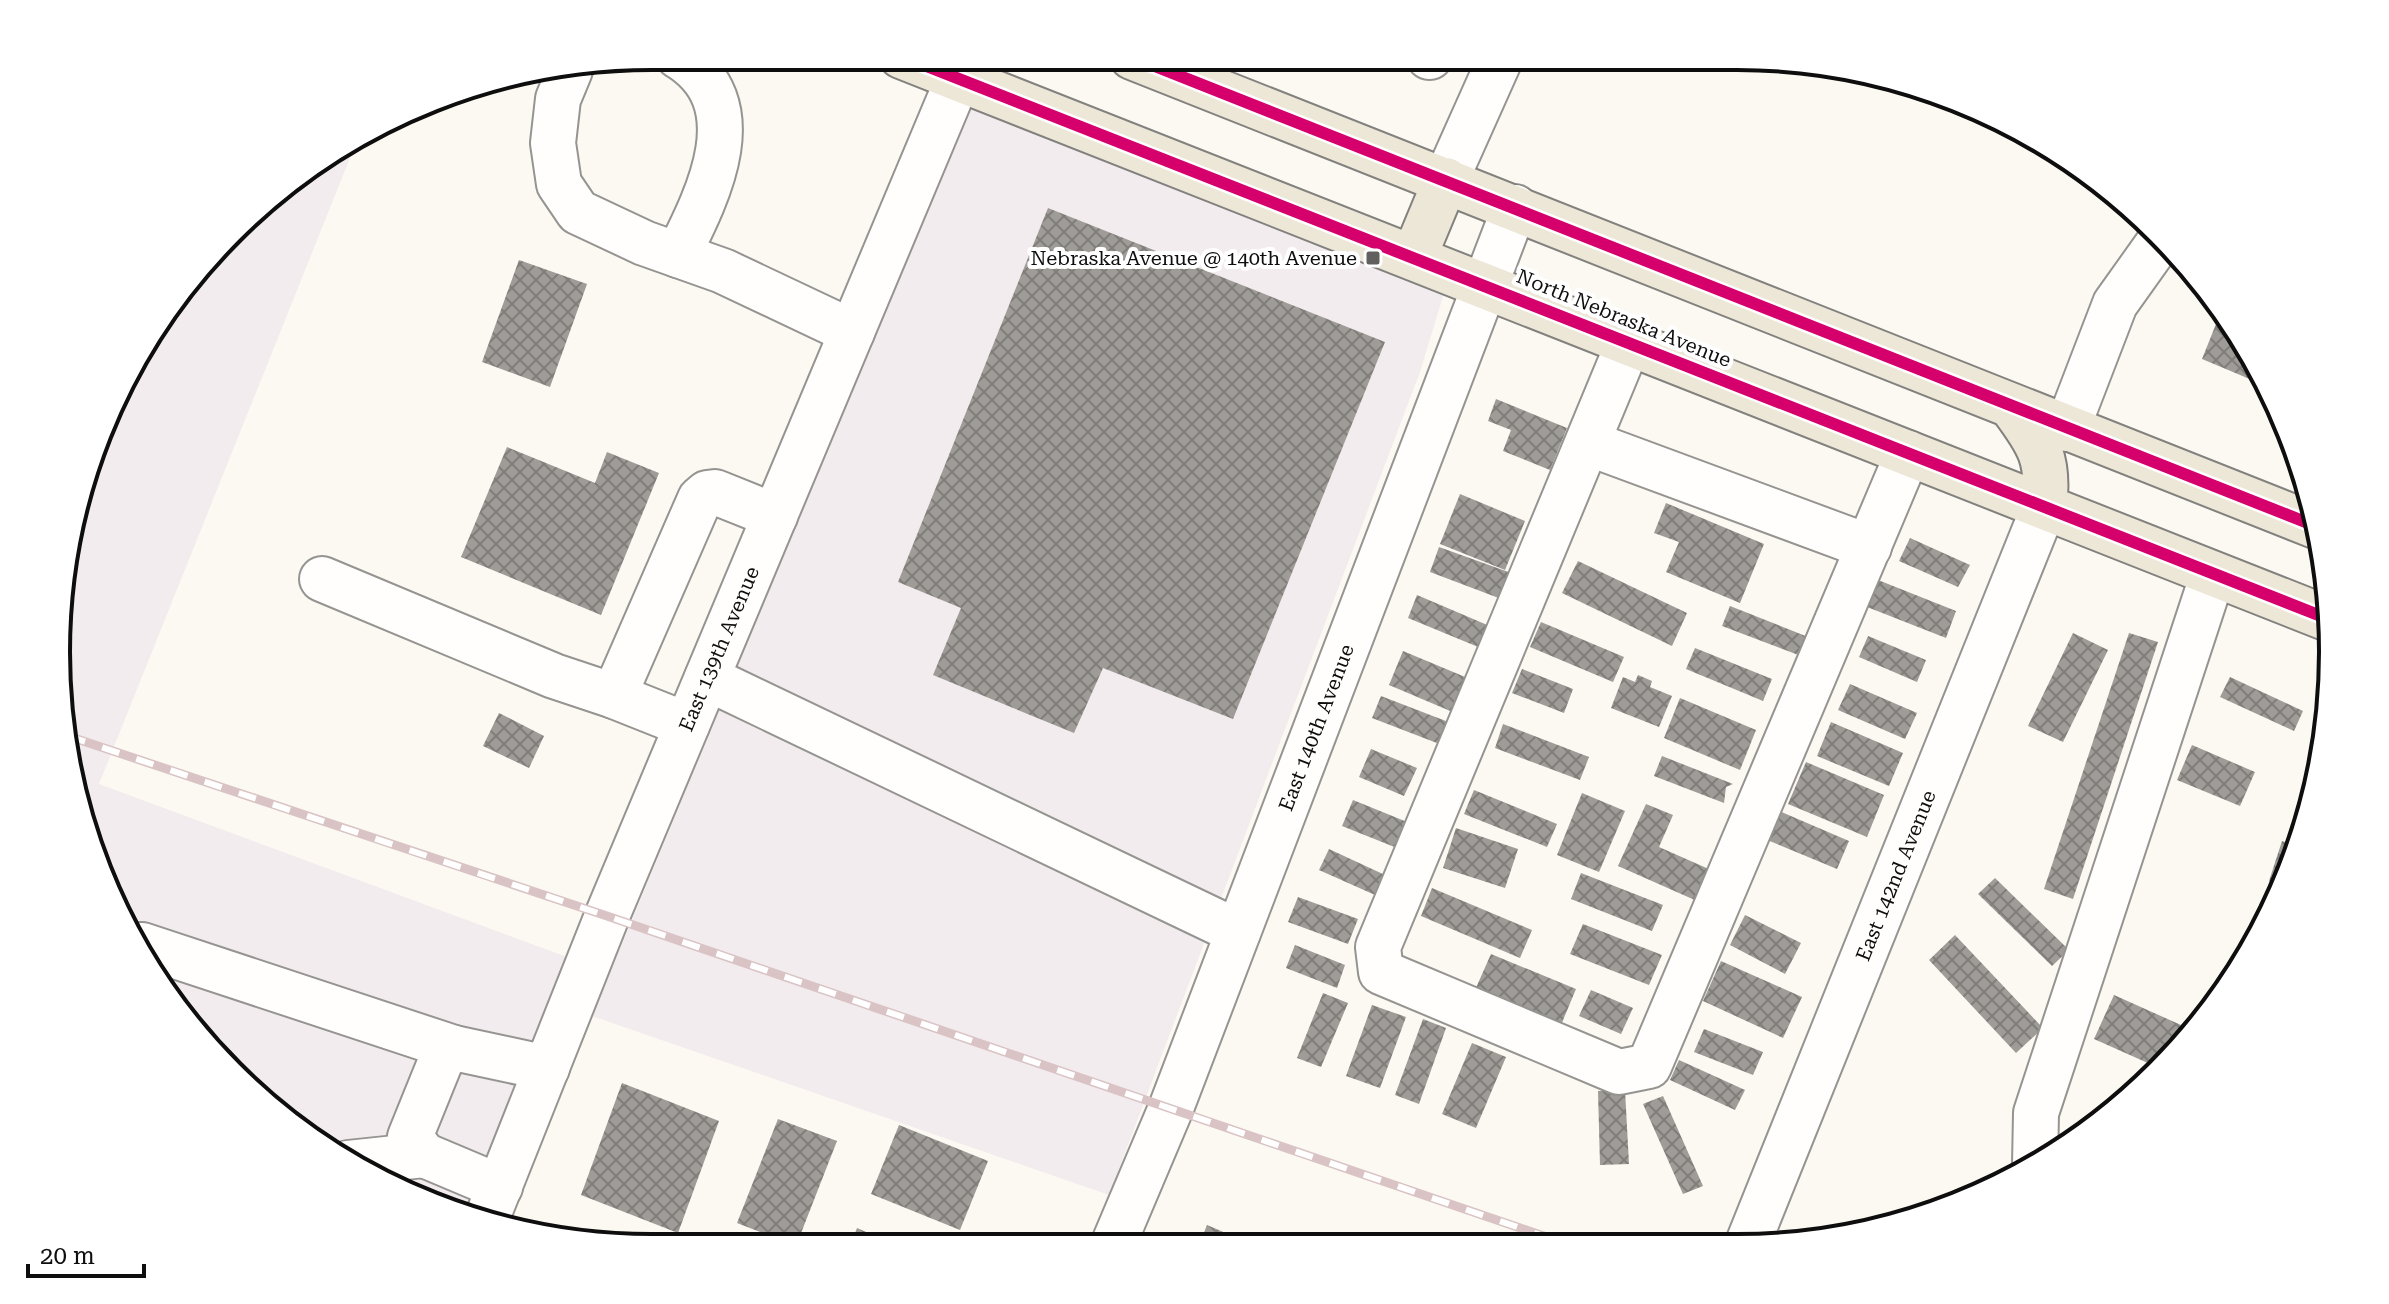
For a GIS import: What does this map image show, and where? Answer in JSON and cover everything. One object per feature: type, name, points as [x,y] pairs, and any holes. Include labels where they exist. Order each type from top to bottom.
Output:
[{"type":"main road","name":"North Nebraska Avenue","points":[[936,70],[2318,615]]},
{"type":"main road","points":[[1165,70],[2304,522]]},
{"type":"main road","points":[[1414,257],[1446,180]]},
{"type":"main road","points":[[2012,407],[2040,444],[2047,479],[2044,507]]},
{"type":"street","points":[[678,255],[708,197],[721,151],[715,99],[695,70]]},
{"type":"street","points":[[1446,180],[1495,70]]},
{"type":"street","points":[[567,76],[558,99],[553,143],[559,184],[578,212],[723,271],[852,332]]},
{"type":"street","name":"East 139th Avenue","points":[[492,1205],[687,725],[958,79]]},
{"type":"street","name":"East 140th Avenue","points":[[1118,1234],[1171,1108],[1483,284],[1515,207]]},
{"type":"street","points":[[2067,429],[2115,304],[2156,247]]},
{"type":"street","points":[[1629,342],[1378,947],[1381,972],[1619,1072],[1649,1066],[1908,453]]},
{"type":"street","points":[[1588,443],[1869,547]]},
{"type":"street","points":[[614,696],[700,499],[707,493],[715,492],[775,516]]},
{"type":"street","name":"East 142nd Avenue","points":[[1752,1234],[2044,507]]},
{"type":"street","points":[[2035,1151],[2036,1113],[2213,574]]},
{"type":"street","points":[[322,579],[554,676],[687,725]]},
{"type":"street","points":[[707,678],[1238,932]]},
{"type":"street","points":[[151,948],[454,1048],[547,1068]]},
{"type":"street","points":[[454,1048],[442,1058],[410,1137],[424,1155],[492,1205]]},
{"type":"street","points":[[370,1161],[424,1155]]},
{"type":"shaded area","points":[[971,106],[1445,290],[1420,372],[1109,1195],[592,1016]]},
{"type":"shaded area","points":[[352,154],[99,784],[567,957],[468,1204],[465,1203],[429,1190],[361,1156],[298,1114],[240,1064],[190,1006],[148,943],[114,875],[90,803],[81,766],[71,690],[71,614],[81,538],[114,429],[148,361],[214,268],[268,214]]},
{"type":"building","points":[[1048,208],[1385,342],[1233,719],[1103,668],[1074,733],[933,675],[961,608],[898,582]]},
{"type":"building","points":[[519,260],[587,284],[550,387],[482,362]]},
{"type":"building","points":[[2217,323],[2251,380],[2202,359]]},
{"type":"building","points":[[1496,399],[1567,428],[1550,470],[1503,451],[1511,430],[1488,421]]},
{"type":"building","points":[[507,447],[595,483],[607,452],[659,473],[601,615],[461,557]]},
{"type":"building","points":[[1460,494],[1525,521],[1505,570],[1440,544]]},
{"type":"building","points":[[1666,503],[1764,544],[1740,603],[1666,572],[1679,542],[1654,533]]},
{"type":"building","points":[[1910,538],[1970,565],[1958,587],[1899,561]]},
{"type":"building","points":[[1439,547],[1514,574],[1504,600],[1430,572]]},
{"type":"building","points":[[1578,561],[1687,613],[1672,646],[1562,593]]},
{"type":"building","points":[[1873,578],[1956,611],[1946,638],[1862,605]]},
{"type":"building","points":[[1417,595],[1492,627],[1483,649],[1408,618]]},
{"type":"building","points":[[1730,606],[1808,637],[1801,656],[1722,626]]},
{"type":"building","points":[[1541,622],[1624,657],[1613,682],[1530,647]]},
{"type":"building","points":[[2073,633],[2108,650],[2063,742],[2028,726]]},
{"type":"building","points":[[2129,633],[2158,642],[2073,899],[2044,889]]},
{"type":"building","points":[[1868,636],[1926,660],[1917,682],[1859,657]]},
{"type":"building","points":[[1695,648],[1772,679],[1763,701],[1686,669]]},
{"type":"building","points":[[1403,651],[1470,679],[1455,713],[1389,685]]},
{"type":"building","points":[[1522,669],[1573,689],[1564,713],[1512,693]]},
{"type":"building","points":[[1638,675],[1652,681],[1650,687],[1672,696],[1659,727],[1611,708],[1623,677],[1635,682]]},
{"type":"building","points":[[2230,677],[2303,711],[2294,731],[2220,697]]},
{"type":"building","points":[[1850,684],[1917,713],[1905,739],[1838,710]]},
{"type":"building","points":[[1381,696],[1451,723],[1442,745],[1372,718]]},
{"type":"building","points":[[1680,698],[1756,730],[1740,770],[1664,738]]},
{"type":"building","points":[[499,713],[544,736],[529,768],[483,746]]},
{"type":"building","points":[[1831,722],[1903,753],[1889,786],[1817,756]]},
{"type":"building","points":[[1503,724],[1589,757],[1580,780],[1495,748]]},
{"type":"building","points":[[2192,745],[2255,772],[2240,806],[2177,780]]},
{"type":"building","points":[[1371,749],[1417,768],[1404,796],[1359,777]]},
{"type":"building","points":[[1662,756],[1733,784],[1726,787],[1724,803],[1654,776]]},
{"type":"building","points":[[1806,762],[1884,795],[1867,837],[1788,804]]},
{"type":"building","points":[[1474,790],[1557,824],[1547,847],[1464,814]]},
{"type":"building","points":[[1582,793],[1625,811],[1599,872],[1557,855]]},
{"type":"building","points":[[1353,800],[1412,824],[1402,850],[1342,826]]},
{"type":"building","points":[[1646,804],[1673,815],[1659,847],[1711,870],[1697,901],[1618,866]]},
{"type":"building","points":[[1777,810],[1849,841],[1837,869],[1765,839]]},
{"type":"building","points":[[1456,828],[1518,849],[1505,888],[1443,868]]},
{"type":"building","points":[[2282,841],[2287,843],[2275,875],[2272,882],[2269,881]]},
{"type":"building","points":[[1329,849],[1385,875],[1375,895],[1319,870]]},
{"type":"building","points":[[1581,873],[1663,905],[1652,931],[1571,899]]},
{"type":"building","points":[[1995,878],[2069,950],[2052,966],[1978,894]]},
{"type":"building","points":[[1432,888],[1532,930],[1520,958],[1421,916]]},
{"type":"building","points":[[1298,897],[1358,919],[1348,944],[1288,922]]},
{"type":"building","points":[[1745,915],[1801,943],[1785,974],[1730,945]]},
{"type":"building","points":[[1583,924],[1662,955],[1649,985],[1570,954]]},
{"type":"building","points":[[1955,935],[2043,1028],[2016,1053],[1929,960]]},
{"type":"building","points":[[1295,945],[1345,965],[1337,988],[1286,968]]},
{"type":"building","points":[[1491,954],[1576,989],[1561,1025],[1475,990]]},
{"type":"building","points":[[1721,961],[1802,997],[1783,1038],[1703,1001]]},
{"type":"building","points":[[1591,990],[1633,1008],[1621,1034],[1579,1016]]},
{"type":"building","points":[[1323,993],[1348,1003],[1321,1067],[1297,1058]]},
{"type":"building","points":[[2114,995],[2181,1025],[2149,1064],[2094,1039]]},
{"type":"building","points":[[1372,1005],[1406,1017],[1380,1088],[1346,1076]]},
{"type":"building","points":[[1423,1019],[1446,1028],[1419,1104],[1395,1095]]},
{"type":"building","points":[[1704,1029],[1763,1052],[1753,1075],[1694,1052]]},
{"type":"building","points":[[1472,1043],[1506,1057],[1476,1128],[1442,1114]]},
{"type":"building","points":[[1679,1060],[1745,1090],[1735,1110],[1670,1080]]},
{"type":"building","points":[[622,1083],[719,1121],[678,1233],[581,1195]]},
{"type":"building","points":[[1625,1090],[1629,1164],[1600,1165],[1598,1091]]},
{"type":"building","points":[[1663,1096],[1703,1186],[1683,1194],[1643,1104]]},
{"type":"building","points":[[778,1119],[837,1141],[801,1234],[765,1234],[737,1223]]},
{"type":"building","points":[[899,1125],[988,1161],[960,1230],[871,1194]]},
{"type":"building","points":[[1207,1225],[1228,1234],[1203,1234]]},
{"type":"building","points":[[857,1228],[871,1234],[855,1234]]},
{"type":"railway","points":[[77,739],[607,916],[1538,1234]]},
{"type":"cycle path","points":[[936,70],[2318,615]]},
{"type":"cycle path","points":[[1165,70],[2304,521]]},
{"type":"place","name":"Nebraska Avenue @ 140th Avenue","points":[[1373,258]]}]
